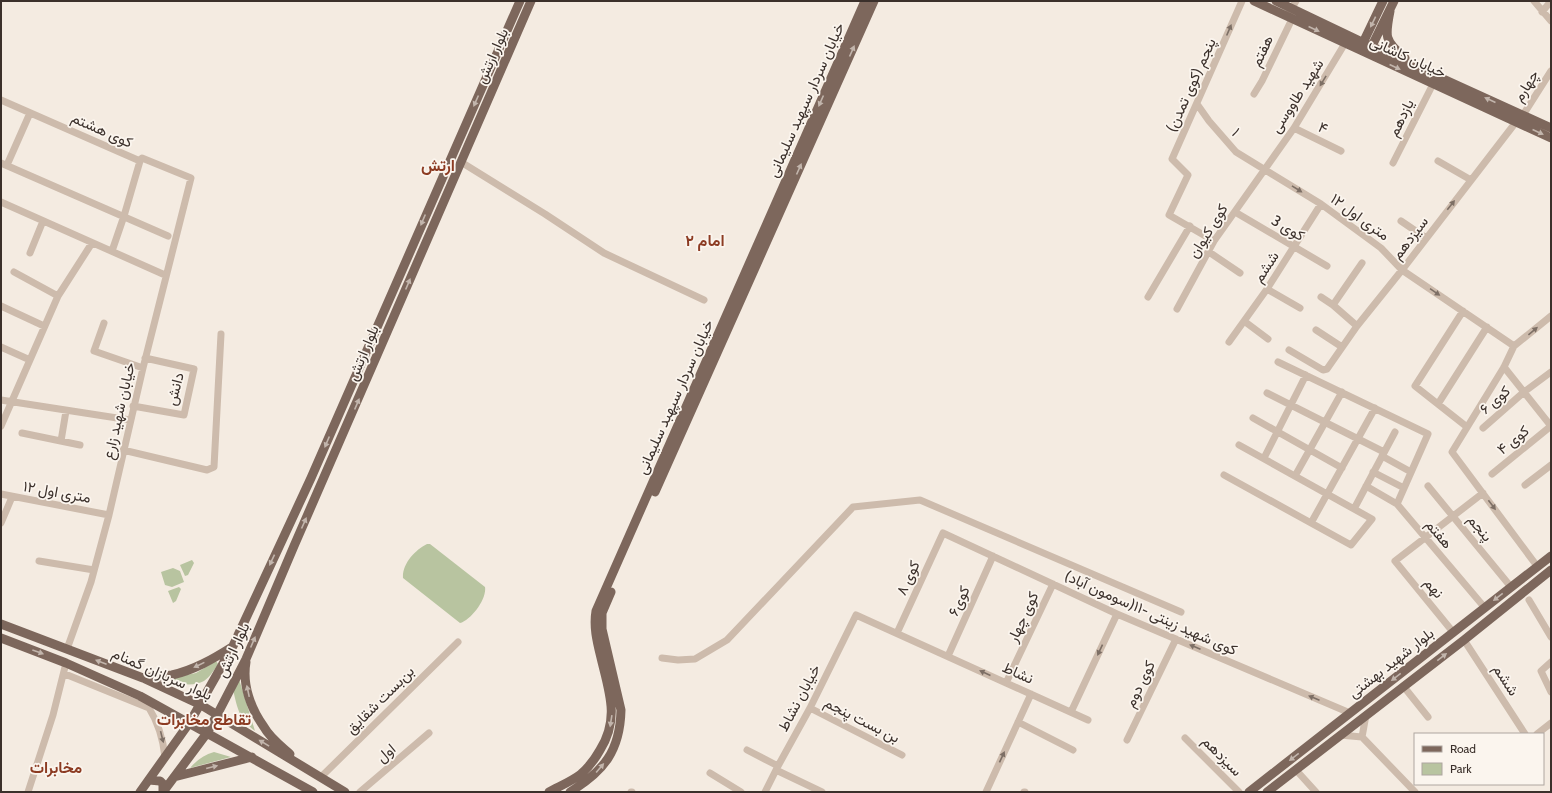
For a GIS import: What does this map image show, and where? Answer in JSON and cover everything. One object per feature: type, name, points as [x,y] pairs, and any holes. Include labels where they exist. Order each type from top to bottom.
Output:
[{"type":"main road","name":"بلوار ارتش","points":[[140,792],[201,705],[233,646],[311,478],[520,1]]},
{"type":"main road","name":"بلوار ارتش","points":[[163,792],[207,733],[218,715],[246,659],[531,1]]},
{"type":"main road","name":"خیابان سردار سپهبد سلیمانی","points":[[549,792],[581,774],[594,760],[606,742],[612,714],[609,692],[598,643],[595,619],[596,611],[865,1]]},
{"type":"main road","name":"خیابان سردار سپهبد سلیمانی","points":[[570,792],[587,781],[601,769],[618,739],[621,722],[621,710],[618,690],[602,629],[602,613],[874,1]]},
{"type":"main road","name":"خیابان کاشانی","points":[[1254,1],[1292,11],[1347,40],[1370,50],[1433,84],[1551,138]]},
{"type":"main road","points":[[1276,1],[1292,11]]},
{"type":"main road","points":[[1361,46],[1383,1]]},
{"type":"main road","points":[[1370,50],[1394,1]]},
{"type":"main road","points":[[1390,11],[1386,32],[1388,40],[1394,49],[1413,65]]},
{"type":"main road","name":"خیابان کاشانی","points":[[1370,50],[1413,65],[1551,128]]},
{"type":"main road","points":[[450,158],[461,162]]},
{"type":"main road","points":[[311,478],[322,483]]},
{"type":"main road","points":[[282,540],[294,546]]},
{"type":"main road","name":"بلوار شهید بهشتی","points":[[1249,792],[1551,556]]},
{"type":"main road","name":"بلوار شهید بهشتی","points":[[1267,792],[1464,640],[1551,570]]},
{"type":"main road","name":"بلوار سربازان گمنام","points":[[1,624],[143,678],[201,705],[345,792]]},
{"type":"main road","name":"بلوار سربازان گمنام","points":[[1,638],[66,662],[140,696],[190,722],[312,792]]},
{"type":"main road","points":[[143,678],[172,675],[194,668],[215,658],[233,646]]},
{"type":"main road","points":[[246,659],[246,683],[250,700],[258,718],[264,728],[302,767]]},
{"type":"main road","points":[[174,776],[252,757]]},
{"type":"main road","points":[[149,780],[160,780],[163,784],[163,792]]},
{"type":"street","name":"پنجم (کوی تمدن)","points":[[1190,226],[1169,215],[1188,175],[1172,160],[1242,1]]},
{"type":"street","points":[[1534,1],[1551,21]]},
{"type":"street","points":[[1542,12],[1551,1]]},
{"type":"street","name":"هفتم","points":[[1254,94],[1262,81],[1292,11]]},
{"type":"street","name":"شهید طاووسی","points":[[1264,168],[1294,128],[1347,40]]},
{"type":"street","name":"چهارم","points":[[1523,115],[1551,71]]},
{"type":"street","name":"یازدهم","points":[[1394,163],[1433,84]]},
{"type":"street","name":"کوی هشتم","points":[[1,100],[140,161],[142,158],[191,178]]},
{"type":"street","name":"۱","points":[[1197,104],[1209,121],[1236,152],[1264,168]]},
{"type":"street","points":[[30,113],[4,164],[168,236]]},
{"type":"street","name":"سیزدهم","points":[[1289,350],[1325,371],[1357,326],[1516,122]]},
{"type":"street","name":"۴","points":[[1294,128],[1341,151]]},
{"type":"street","points":[[112,251],[140,161]]},
{"type":"street","points":[[1438,161],[1471,180]]},
{"type":"street","points":[[461,162],[545,214],[604,253],[704,300]]},
{"type":"street","name":"۱۲ متری اول","points":[[1264,168],[1321,204],[1381,248],[1402,270],[1514,346]]},
{"type":"street","name":"کوی کیوان","points":[[1177,309],[1214,241],[1264,168]]},
{"type":"street","name":"خیابان شهید زارع","points":[[67,649],[91,582],[109,515],[142,368],[191,178]]},
{"type":"street","points":[[1,202],[165,275]]},
{"type":"street","name":"ششم","points":[[1230,342],[1267,289],[1321,204]]},
{"type":"street","name":"کوی 3","points":[[1235,212],[1327,266]]},
{"type":"street","points":[[30,253],[43,221]]},
{"type":"street","points":[[1401,221],[1426,238]]},
{"type":"street","points":[[1148,297],[1190,226],[1214,241]]},
{"type":"street","points":[[1,426],[13,402],[58,296],[92,243]]},
{"type":"street","points":[[1209,252],[1240,273]]},
{"type":"street","points":[[1333,305],[1362,263]]},
{"type":"street","points":[[14,272],[58,296]]},
{"type":"street","points":[[1267,289],[1300,308]]},
{"type":"street","points":[[1321,297],[1333,305],[1357,326]]},
{"type":"street","points":[[1,306],[44,326]]},
{"type":"street","points":[[1463,311],[1415,386],[1468,427]]},
{"type":"street","points":[[1538,566],[1452,452],[1504,367],[1514,346],[1551,316]]},
{"type":"street","points":[[1244,321],[1268,339]]},
{"type":"street","points":[[104,323],[94,351],[142,368]]},
{"type":"street","points":[[1438,404],[1487,328]]},
{"type":"street","points":[[1316,330],[1342,347]]},
{"type":"street","points":[[123,450],[207,470],[214,468],[222,334]]},
{"type":"street","points":[[1,347],[30,360]]},
{"type":"street","name":"دانش","points":[[133,406],[184,415],[194,369],[145,358]]},
{"type":"street","points":[[1278,362],[1428,434],[1397,504]]},
{"type":"street","points":[[1504,367],[1551,426]]},
{"type":"street","name":"کوی ۶","points":[[1482,428],[1524,392],[1551,372]]},
{"type":"street","points":[[1264,458],[1306,375]]},
{"type":"street","points":[[1294,476],[1342,392]]},
{"type":"street","points":[[1267,393],[1358,439],[1411,472]]},
{"type":"street","points":[[1,400],[130,420]]},
{"type":"street","points":[[1311,523],[1375,408]]},
{"type":"street","points":[[61,441],[66,411]]},
{"type":"street","points":[[1253,418],[1342,468]]},
{"type":"street","name":"کوی ۴","points":[[1492,474],[1551,426]]},
{"type":"street","points":[[1354,509],[1395,432]]},
{"type":"street","points":[[22,433],[80,445]]},
{"type":"street","points":[[1224,475],[1351,545],[1372,519],[1239,445]]},
{"type":"street","points":[[1525,485],[1551,464]]},
{"type":"street","points":[[1373,472],[1404,488]]},
{"type":"street","name":"هفتم","points":[[1366,486],[1397,504],[1485,608]]},
{"type":"street","name":"پنجم","points":[[1428,486],[1511,587]]},
{"type":"street","points":[[1426,538],[1483,493]]},
{"type":"street","name":"۱۲ متری اول","points":[[1,494],[109,515]]},
{"type":"street","points":[[1,523],[12,497]]},
{"type":"street","points":[[662,658],[678,660],[695,659],[728,640],[853,507],[920,500],[1181,612]]},
{"type":"street","name":"کوی شهید زینتی -۱۱(سومون آباد)","points":[[944,533],[1117,614],[1350,713]]},
{"type":"street","name":"کوی ۸","points":[[896,634],[944,533]]},
{"type":"street","name":"نهم","points":[[1426,538],[1395,561],[1453,632]]},
{"type":"street","name":"کوی۶","points":[[948,656],[993,556]]},
{"type":"street","points":[[39,561],[94,570]]},
{"type":"street","name":"کوی چهار","points":[[1006,683],[1053,584]]},
{"type":"street","points":[[1529,600],[1551,637]]},
{"type":"street","points":[[1071,712],[1117,614]]},
{"type":"street","name":"نشاط","points":[[856,615],[1088,720]]},
{"type":"street","name":"خیابان نشاط","points":[[765,792],[810,708],[856,615]]},
{"type":"street","name":"کوی دوم","points":[[1127,740],[1176,639]]},
{"type":"street","name":"ششم","points":[[1464,640],[1524,733]]},
{"type":"street","name":"بن‌بست شقایق","points":[[321,778],[458,642]]},
{"type":"street","points":[[28,792],[65,674],[66,662]]},
{"type":"street","points":[[1551,662],[1541,671],[1551,692]]},
{"type":"street","points":[[65,674],[149,708]]},
{"type":"street","points":[[1404,686],[1428,717]]},
{"type":"street","points":[[986,792],[1031,694]]},
{"type":"street","points":[[140,696],[149,708],[160,729],[164,742],[165,757]]},
{"type":"street","name":"بن بست پنجم","points":[[810,708],[902,755]]},
{"type":"street","points":[[1362,737],[1366,715]]},
{"type":"street","points":[[1018,722],[1073,750]]},
{"type":"street","points":[[1538,733],[1551,723]]},
{"type":"street","name":"اول","points":[[360,792],[429,733]]},
{"type":"street","points":[[1340,735],[1362,737],[1415,792]]},
{"type":"street","name":"سیزدهم","points":[[1185,738],[1239,792]]},
{"type":"street","points":[[747,750],[822,792]]},
{"type":"street","points":[[1296,770],[1316,792]]},
{"type":"street","points":[[710,773],[741,792]]},
{"type":"green space","points":[[427,544],[430,544],[485,587],[485,592],[481,603],[469,618],[460,623],[403,578],[403,573],[410,558]]},
{"type":"green space","points":[[192,560],[194,563],[188,575],[185,576],[180,565]]},
{"type":"green space","points":[[173,568],[180,571],[184,582],[172,587],[165,585],[161,572]]},
{"type":"green space","points":[[179,587],[181,589],[176,601],[173,603],[168,591]]},
{"type":"green space","points":[[216,661],[218,664],[212,673],[200,683],[183,684],[172,678],[196,673]]},
{"type":"green space","points":[[239,679],[255,731],[242,718],[238,709],[233,690]]},
{"type":"green space","points":[[214,752],[231,757],[190,768],[201,758]]},
{"type":"district","name":"ارتش","points":[[438,165]]},
{"type":"district","name":"امام ۲","points":[[705,240]]},
{"type":"district","name":"تقاطع مخابرات","points":[[204,719]]},
{"type":"district","name":"مخابرات","points":[[56,767]]}]
